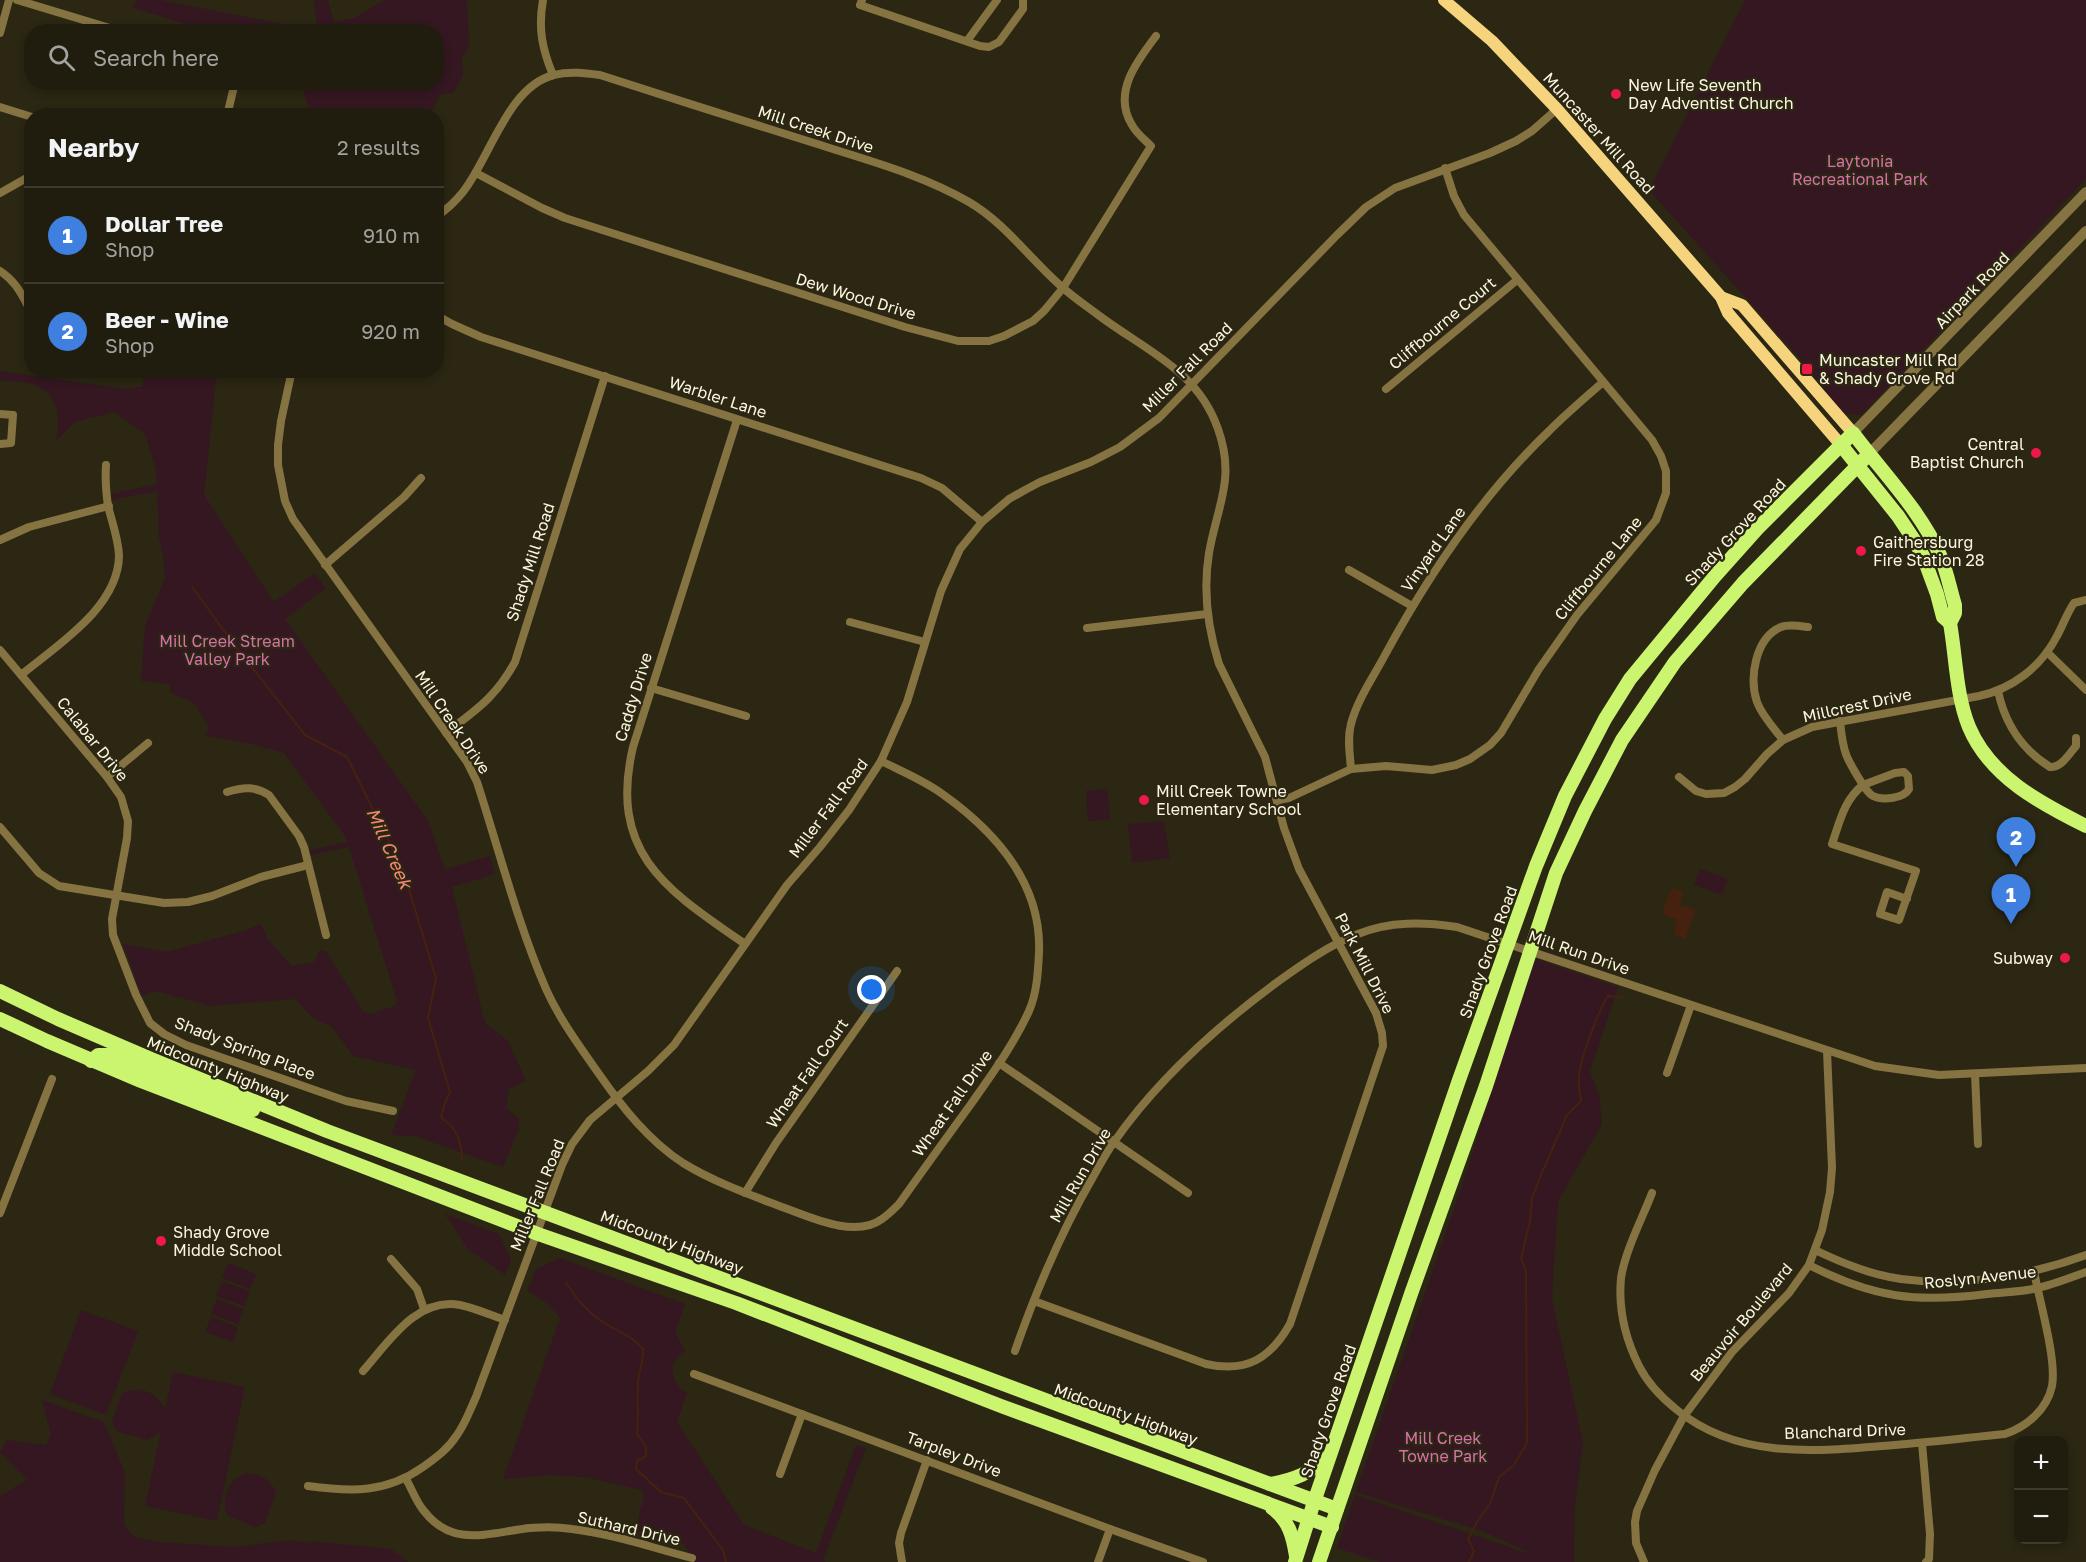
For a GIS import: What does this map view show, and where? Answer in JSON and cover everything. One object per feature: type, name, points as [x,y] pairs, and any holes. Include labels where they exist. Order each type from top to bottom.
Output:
[{"type":"main road","name":"Muncaster Mill Road","points":[[1444,0],[1492,41],[1557,109],[1720,297],[1728,313],[1841,445],[1898,516],[1914,540],[1923,556],[1943,617],[1950,623]]},
{"type":"main road","name":"Muncaster Mill Road","points":[[1720,297],[1742,305],[1853,434],[1927,529],[1940,555],[1955,605],[1955,613],[1950,623],[1961,699],[1969,727],[1978,744],[1995,768],[2014,784],[2042,803],[2086,826]]},
{"type":"main road","name":"Shady Grove Road","points":[[1296,1560],[1459,1080],[1536,866],[1565,796],[1605,719],[1630,679],[1757,529],[1853,434]]},
{"type":"main road","points":[[1319,1562],[1485,1086],[1556,873],[1585,811],[1622,741],[1675,662],[1743,583],[1869,454]]},
{"type":"main road","name":"Midcounty Highway","points":[[0,991],[151,1059],[327,1131],[1337,1509]]},
{"type":"main road","points":[[0,1019],[91,1061],[538,1234],[736,1303],[1001,1406],[1332,1527]]},
{"type":"main road","points":[[91,1061],[98,1055],[109,1055],[182,1085],[311,1131],[327,1131]]},
{"type":"main road","points":[[1268,1484],[1289,1481],[1304,1475],[1331,1454]]},
{"type":"main road","points":[[1263,1502],[1284,1520],[1294,1542],[1296,1560]]},
{"type":"street","points":[[0,33],[9,0]]},
{"type":"street","points":[[17,0],[96,24]]},
{"type":"street","points":[[543,0],[540,31],[543,50],[553,75]]},
{"type":"street","points":[[862,0],[860,5],[988,47],[999,42],[1023,9],[1023,0]]},
{"type":"street","points":[[967,41],[997,0]]},
{"type":"street","name":"Dew Wood Drive","points":[[476,173],[565,218],[905,327],[958,341],[988,341],[1004,336],[1032,321],[1044,311],[1063,288],[1151,146],[1132,126],[1125,101],[1129,76],[1135,63],[1156,36]]},
{"type":"street","name":"Mill Creek Drive","points":[[444,210],[463,192],[518,100],[534,85],[553,75],[574,72],[600,75],[843,152],[936,185],[970,203],[989,217],[1063,288],[1175,367],[1192,384]]},
{"type":"street","points":[[229,108],[234,90]]},
{"type":"street","points":[[0,108],[24,115]]},
{"type":"street","name":"Miller Fall Road","points":[[308,1486],[333,1490],[366,1490],[383,1487],[406,1479],[442,1453],[458,1434],[476,1397],[538,1234],[544,1212],[572,1144],[590,1120],[648,1071],[674,1045],[787,885],[849,810],[881,761],[907,702],[940,591],[953,562],[960,549],[982,522],[1009,499],[1040,482],[1091,462],[1119,447],[1159,418],[1366,207],[1395,188],[1516,141],[1532,131],[1557,109]]},
{"type":"street","name":"Cliffbourne Lane","points":[[1278,800],[1289,798],[1352,769],[1386,766],[1432,770],[1463,762],[1490,745],[1502,733],[1539,669],[1577,615],[1656,520],[1666,493],[1666,471],[1652,440],[1464,215],[1454,196],[1445,168]]},
{"type":"street","points":[[0,193],[24,180]]},
{"type":"street","name":"Airpark Road","points":[[1853,434],[2086,192]]},
{"type":"street","points":[[1869,454],[2086,231]]},
{"type":"street","points":[[0,271],[11,278],[24,297]]},
{"type":"street","name":"Cliffbourne Court","points":[[1386,389],[1517,280]]},
{"type":"street","name":"Warbler Lane","points":[[444,320],[481,337],[921,478],[942,488],[982,522]]},
{"type":"street","name":"Shady Mill Road","points":[[446,733],[490,699],[503,683],[514,662],[605,376]]},
{"type":"street","name":"Mill Creek Drive","points":[[290,378],[281,421],[278,465],[285,501],[292,519],[466,762],[477,782],[530,946],[547,990],[570,1033],[615,1097]]},
{"type":"street","name":"Vinyard Lane","points":[[1352,769],[1348,744],[1351,723],[1363,696],[1412,606],[1470,521],[1509,474],[1548,431],[1603,382]]},
{"type":"street","name":"Park Mill Drive","points":[[1034,1301],[1206,1364],[1223,1368],[1245,1365],[1269,1353],[1281,1340],[1290,1324],[1383,1046],[1376,1013],[1299,869],[1284,828],[1265,757],[1219,664],[1207,614],[1209,553],[1224,495],[1226,464],[1217,426],[1208,406],[1192,384]]},
{"type":"street","points":[[0,414],[13,415],[11,443],[0,444]]},
{"type":"street","name":"Caddy Drive","points":[[737,420],[651,688],[627,772],[627,807],[640,851],[658,877],[683,900],[745,944]]},
{"type":"street","points":[[21,675],[95,612],[110,592],[117,573],[118,555],[105,486],[106,465]]},
{"type":"street","points":[[325,565],[404,497],[421,478]]},
{"type":"street","points":[[0,540],[29,527],[109,506]]},
{"type":"street","points":[[1349,570],[1412,606]]},
{"type":"street","name":"Millcrest Drive","points":[[1679,777],[1696,791],[1706,794],[1724,792],[1745,779],[1783,740],[1812,727],[1998,691],[2019,681],[2047,652],[2074,603],[2086,600]]},
{"type":"street","points":[[1087,628],[1207,614]]},
{"type":"street","points":[[850,622],[925,642]]},
{"type":"street","points":[[1783,740],[1758,703],[1753,675],[1758,653],[1775,630],[1783,626],[1808,627]]},
{"type":"street","name":"Calabar Drive","points":[[0,650],[107,777],[121,797],[128,821],[117,896]]},
{"type":"street","points":[[2047,652],[2086,690]]},
{"type":"street","points":[[651,688],[746,716]]},
{"type":"street","points":[[1998,691],[2003,714],[2012,730],[2026,747],[2050,767],[2057,767],[2061,763],[2076,746],[2076,738]]},
{"type":"street","points":[[1840,721],[1843,749],[1849,764],[1863,785],[1873,796],[1883,798],[1903,796],[1909,789],[1908,776],[1904,772],[1863,785],[1846,802],[1832,844],[1916,872],[1907,899]]},
{"type":"street","points":[[107,777],[148,743]]},
{"type":"street","name":"Wheat Fall Drive","points":[[615,1097],[651,1138],[681,1162],[713,1180],[745,1193],[825,1223],[849,1227],[873,1224],[882,1220],[899,1204],[999,1063],[1030,1010],[1038,977],[1040,937],[1035,909],[1028,890],[1008,855],[974,819],[940,792],[881,761]]},
{"type":"street","points":[[227,792],[247,787],[256,788],[269,795],[299,836],[326,935]]},
{"type":"street","points":[[0,827],[39,873],[51,882],[70,889],[164,903],[188,902],[212,896],[261,877],[308,865]]},
{"type":"street","name":"Shady Spring Place","points":[[117,896],[112,919],[113,935],[120,957],[150,1023],[164,1034],[186,1045],[346,1101],[393,1111]]},
{"type":"street","name":"Mill Run Drive","points":[[1015,1351],[1046,1269],[1073,1211],[1114,1142],[1172,1072],[1230,1017],[1298,968],[1340,942],[1358,933],[1380,927],[1427,923],[1457,927],[1859,1062],[1902,1071],[1939,1075],[2086,1068]]},
{"type":"street","name":"Wheat Fall Court","points":[[745,1193],[776,1143],[897,971]]},
{"type":"street","points":[[1667,1073],[1691,1005]]},
{"type":"street","name":"Beauvoir Boulevard","points":[[1644,1562],[1636,1543],[1637,1511],[1655,1470],[1684,1416],[1732,1352],[1789,1293],[1809,1265],[1815,1250],[1830,1192],[1832,1168],[1827,1051]]},
{"type":"street","points":[[999,1063],[1188,1193]]},
{"type":"street","points":[[1975,1074],[1978,1144]]},
{"type":"street","points":[[0,1213],[52,1079]]},
{"type":"street","name":"Blanchard Drive","points":[[1652,1193],[1625,1262],[1621,1286],[1621,1316],[1630,1347],[1643,1374],[1660,1396],[1702,1428],[1743,1444],[1768,1449],[1830,1450],[2005,1434],[2021,1428],[2041,1408],[2052,1387],[2052,1371],[2034,1272]]},
{"type":"street","name":"Roslyn Avenue","points":[[1815,1250],[1869,1272],[1900,1279],[1932,1282],[1967,1281],[2034,1272],[2086,1255]]},
{"type":"street","points":[[391,1259],[417,1289],[424,1309]]},
{"type":"street","name":"Roslyn Avenue","points":[[1809,1265],[1845,1282],[1872,1291],[1899,1297],[1952,1299],[2037,1288],[2086,1272]]},
{"type":"street","points":[[363,1371],[404,1325],[424,1309],[459,1305],[505,1320]]},
{"type":"street","name":"Tarpley Drive","points":[[694,1374],[1203,1562]]},
{"type":"street","points":[[780,1474],[802,1414]]},
{"type":"street","points":[[1922,1443],[1930,1534],[1928,1561],[1939,1562]]},
{"type":"street","points":[[902,1562],[899,1543],[901,1533],[927,1460]]},
{"type":"street","name":"Suthard Drive","points":[[406,1479],[423,1511],[439,1526],[452,1532],[467,1536],[481,1536],[532,1528],[571,1528],[692,1558]]},
{"type":"street","points":[[1098,1562],[1110,1529]]},
{"type":"green space","points":[[136,0],[160,0],[283,24],[186,24],[133,8]]},
{"type":"green space","points":[[314,0],[328,0],[334,22],[354,18],[385,0],[467,0],[469,47],[462,58],[463,75],[454,93],[441,94],[433,108],[308,108],[304,90],[444,90],[444,24],[317,24]]},
{"type":"green space","name":"Laytonia Recreational Park","points":[[1745,0],[2086,0],[2086,179],[1861,415],[1843,413],[1796,354],[1649,190]]},
{"type":"green space","name":"Mill Creek Stream Valley Park","points":[[0,371],[24,374],[24,378],[49,378],[125,389],[142,387],[144,378],[216,378],[204,495],[274,602],[315,573],[326,588],[285,619],[428,821],[445,869],[490,856],[495,874],[452,887],[485,1023],[508,1041],[526,1081],[509,1089],[506,1108],[519,1118],[519,1128],[503,1167],[415,1136],[391,1135],[416,1070],[353,1056],[331,1026],[313,1018],[295,999],[210,1006],[157,991],[142,996],[123,944],[167,952],[261,924],[267,938],[291,966],[314,962],[320,950],[326,951],[363,1011],[370,1014],[395,1006],[397,1001],[349,847],[311,855],[310,850],[347,842],[345,836],[284,753],[252,744],[206,736],[209,727],[194,703],[171,693],[169,684],[141,681],[145,626],[165,578],[159,537],[157,491],[112,500],[111,494],[157,484],[156,471],[145,434],[114,412],[75,422],[56,441],[58,418],[51,397],[34,384],[0,380]]},
{"type":"green space","points":[[1107,788],[1110,819],[1088,821],[1086,791]]},
{"type":"green space","points":[[1164,821],[1170,858],[1132,863],[1128,824]]},
{"type":"green space","points":[[1700,869],[1728,879],[1722,895],[1694,885]]},
{"type":"green space","name":"Mill Creek Towne Park","points":[[1533,958],[1618,987],[1590,1072],[1599,1095],[1602,1124],[1558,1201],[1552,1299],[1583,1443],[1575,1506],[1574,1562],[1380,1562],[1337,1548],[1355,1495],[1536,1556],[1485,1532],[1356,1492],[1464,1180]]},
{"type":"green space","points":[[445,1214],[499,1234],[511,1260],[505,1275],[468,1249]]},
{"type":"green space","points":[[560,1258],[685,1304],[675,1332],[685,1351],[673,1366],[674,1378],[681,1389],[687,1393],[677,1422],[744,1525],[816,1553],[856,1445],[866,1448],[824,1558],[825,1562],[695,1562],[684,1544],[635,1531],[644,1496],[641,1490],[585,1477],[550,1475],[503,1479],[560,1318],[548,1304],[528,1291],[536,1269]]},
{"type":"green space","points":[[228,1263],[256,1274],[250,1289],[222,1278]]},
{"type":"green space","points":[[222,1281],[250,1291],[244,1306],[216,1296]]},
{"type":"green space","points":[[217,1299],[244,1309],[238,1324],[211,1314]]},
{"type":"green space","points":[[81,1310],[138,1331],[106,1415],[50,1394]]},
{"type":"green space","points":[[211,1317],[238,1327],[233,1342],[205,1332]]},
{"type":"green space","points":[[173,1372],[245,1387],[217,1521],[145,1506],[161,1431],[148,1440],[116,1431],[112,1421],[122,1393],[129,1391],[142,1390],[152,1394],[165,1409]]},
{"type":"green space","points":[[42,1400],[104,1422],[125,1473],[124,1525],[134,1537],[161,1542],[233,1547],[290,1540],[309,1543],[310,1541],[391,1549],[408,1562],[0,1562],[0,1496],[27,1480],[0,1452],[7,1440],[46,1445],[51,1435]]},
{"type":"green space","points":[[247,1473],[264,1478],[276,1492],[265,1523],[255,1527],[227,1515],[225,1508],[226,1495],[231,1484],[235,1479]]},
{"type":"shaded area","points":[[1673,888],[1683,892],[1680,905],[1696,910],[1685,939],[1674,934],[1677,920],[1662,914]]},
{"type":"waterway","name":"Mill Creek","points":[[192,587],[305,735],[347,757],[403,870],[436,978],[428,1018],[450,1092],[441,1117],[458,1135],[462,1160]]},
{"type":"waterway","points":[[1469,1562],[1474,1551],[1468,1539],[1490,1504],[1499,1477],[1514,1465],[1527,1443],[1526,1270],[1521,1259],[1530,1221],[1532,1198],[1567,1115],[1581,1101],[1580,1069],[1599,1013],[1608,996],[1622,997]]},
{"type":"waterway","name":"Mill Creek","points":[[566,1283],[592,1314],[629,1337],[643,1349],[638,1382],[637,1434],[646,1446],[646,1456],[637,1461],[636,1469],[661,1492],[684,1498],[723,1550],[726,1562]]},
{"type":"place","name":"New Life Seventh Day Adventist Church","points":[[1616,94]]},
{"type":"place","name":"Muncaster Mill Rd & Shady Grove Rd","points":[[1807,369]]},
{"type":"place","name":"Central Baptist Church","points":[[2036,453]]},
{"type":"place","name":"Gaithersburg Fire Station 28","points":[[1861,551]]},
{"type":"place","name":"Mill Creek Towne Elementary School","points":[[1144,800]]},
{"type":"place","name":"Beer - Wine","points":[[2016,867]]},
{"type":"place","name":"Dollar Tree","points":[[2011,924]]},
{"type":"place","name":"Subway","points":[[2065,958]]},
{"type":"place","name":"Shady Grove Middle School","points":[[161,1241]]}]
